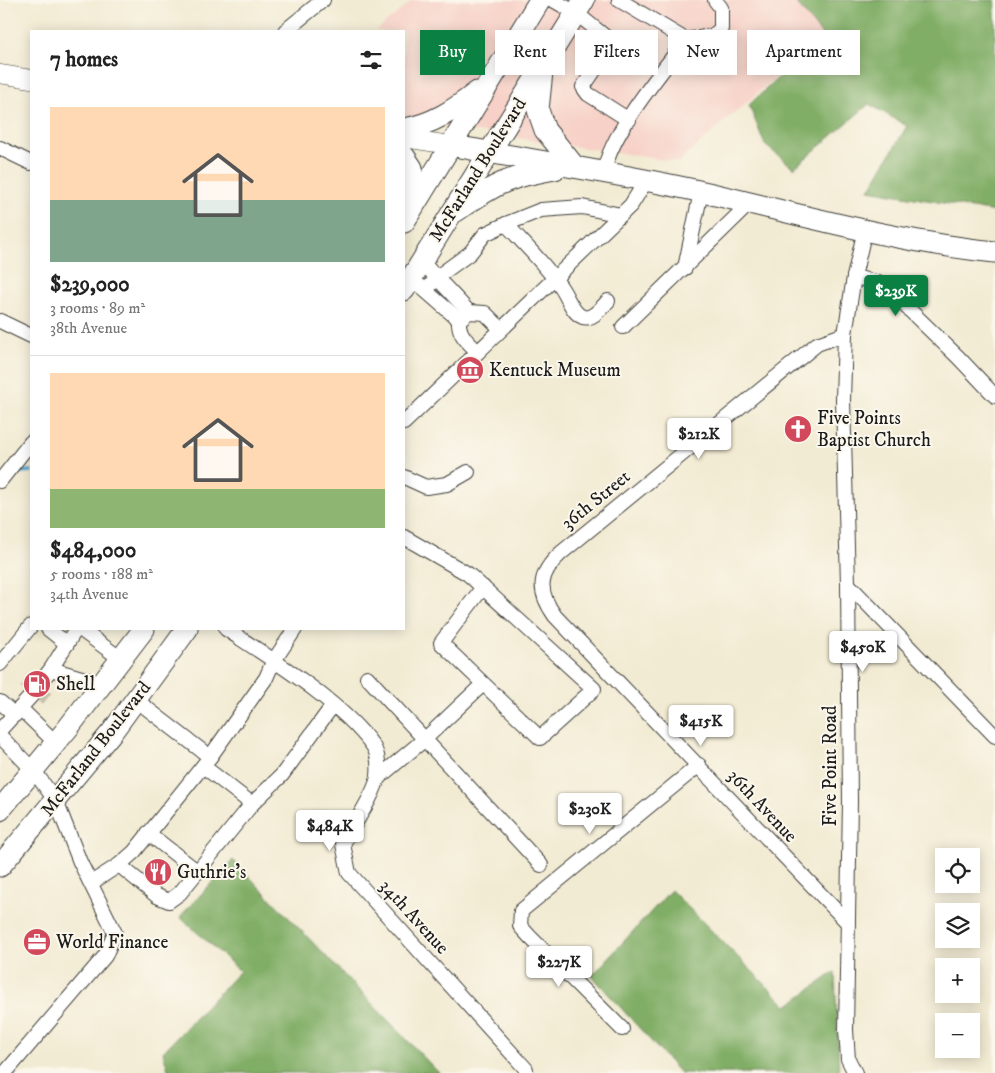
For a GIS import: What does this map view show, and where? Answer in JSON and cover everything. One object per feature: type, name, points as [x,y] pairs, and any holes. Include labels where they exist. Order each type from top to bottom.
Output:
[{"type":"highway","name":"McFarland Boulevard","points":[[408,216],[540,0]]},
{"type":"highway","name":"McFarland Boulevard","points":[[565,30],[580,6]]},
{"type":"highway","name":"McFarland Boulevard","points":[[416,280],[450,215],[536,75]]},
{"type":"highway","points":[[541,75],[538,110],[545,130],[575,166]]},
{"type":"highway","points":[[405,129],[436,120],[456,109],[489,83]]},
{"type":"highway","points":[[450,145],[575,166],[956,248],[995,252]]},
{"type":"highway","points":[[405,158],[412,168],[408,216]]},
{"type":"highway","points":[[450,215],[493,186],[511,178],[575,166]]},
{"type":"highway","name":"McFarland Boulevard","points":[[0,810],[56,744],[143,630]]},
{"type":"highway","name":"McFarland Boulevard","points":[[0,866],[56,801],[136,700],[186,630]]},
{"type":"main road","points":[[0,74],[30,79]]},
{"type":"main road","points":[[405,138],[450,145]]},
{"type":"street","points":[[286,30],[323,0]]},
{"type":"street","points":[[553,0],[580,6],[612,43],[583,87],[588,94],[628,120]]},
{"type":"street","points":[[619,0],[669,30]]},
{"type":"street","points":[[715,0],[721,8],[720,30]]},
{"type":"street","points":[[604,172],[607,159],[628,120],[668,65]]},
{"type":"street","points":[[0,148],[30,162]]},
{"type":"street","points":[[405,422],[631,205],[646,181]]},
{"type":"street","points":[[685,268],[700,192]]},
{"type":"street","points":[[623,327],[750,203]]},
{"type":"street","points":[[416,280],[437,277],[470,253],[485,234],[541,210],[582,207],[621,215]]},
{"type":"street","points":[[506,224],[555,278],[575,311],[582,317],[589,318],[608,301]]},
{"type":"street","name":"Five Point Road","points":[[855,1073],[848,1059],[846,1030],[850,802],[848,584],[843,400],[844,334],[865,229]]},
{"type":"street","points":[[416,280],[437,277]]},
{"type":"street","points":[[437,277],[464,316],[462,336],[478,352]]},
{"type":"street","points":[[854,277],[876,282],[891,292],[995,396]]},
{"type":"street","points":[[416,280],[464,316],[485,313],[501,329]]},
{"type":"street","points":[[0,321],[30,336]]},
{"type":"street","name":"36th Street","points":[[543,575],[550,563],[561,553],[817,344],[844,334]]},
{"type":"street","points":[[0,481],[30,443]]},
{"type":"street","points":[[405,477],[426,487],[447,484],[468,472]]},
{"type":"street","points":[[405,538],[468,574],[594,689],[540,738],[441,643],[482,587]]},
{"type":"street","name":"36th Avenue","points":[[543,575],[542,590],[547,604],[555,616],[848,923]]},
{"type":"street","points":[[848,584],[995,736]]},
{"type":"street","points":[[0,664],[30,627]]},
{"type":"street","points":[[49,630],[66,644]]},
{"type":"street","points":[[75,630],[46,676],[102,684]]},
{"type":"street","points":[[81,630],[121,659]]},
{"type":"street","points":[[227,630],[333,706],[374,747],[378,761],[378,778]]},
{"type":"street","points":[[91,883],[119,865],[148,833],[206,761],[266,678],[273,662],[293,630]]},
{"type":"street","points":[[367,677],[542,865]]},
{"type":"street","points":[[378,778],[425,739],[483,684]]},
{"type":"street","points":[[136,700],[252,804]]},
{"type":"street","points":[[0,702],[26,702]]},
{"type":"street","points":[[26,702],[56,744]]},
{"type":"street","points":[[0,730],[26,702]]},
{"type":"street","points":[[119,865],[157,896],[169,901],[180,893],[252,804],[282,774],[333,706]]},
{"type":"street","points":[[0,736],[34,771],[56,801],[91,883],[115,933],[105,956],[5,1073]]},
{"type":"street","points":[[622,1029],[520,926],[521,911],[699,766]]},
{"type":"street","name":"34th Avenue","points":[[378,778],[343,844],[350,873],[526,1068],[526,1073]]},
{"type":"street","points":[[148,833],[198,872]]},
{"type":"shaded area","points":[[413,0],[793,0],[818,30],[747,30],[747,75],[778,75],[678,162],[405,121],[405,30],[377,30]]},
{"type":"green space","points":[[794,0],[995,0],[995,212],[869,190],[907,126],[869,104],[794,168],[765,145],[749,105],[781,75],[860,75],[860,30],[818,30]]},
{"type":"green space","points":[[233,860],[439,1073],[169,1073],[163,1052],[240,971],[180,917]]},
{"type":"green space","points":[[671,890],[787,1006],[835,972],[839,1073],[680,1073],[592,976]]},
{"type":"waterway","points":[[16,472],[30,471]]},
{"type":"tunnel","points":[[26,691],[38,675]]},
{"type":"tunnel","points":[[37,700],[50,684]]},
{"type":"place","name":"Kentuck Museum","points":[[470,370]]},
{"type":"place","name":"Five Points Baptist Church","points":[[798,429]]},
{"type":"place","name":"Shell","points":[[37,684]]},
{"type":"place","name":"Guthrie's","points":[[158,872]]},
{"type":"place","name":"World Finance","points":[[37,942]]}]
